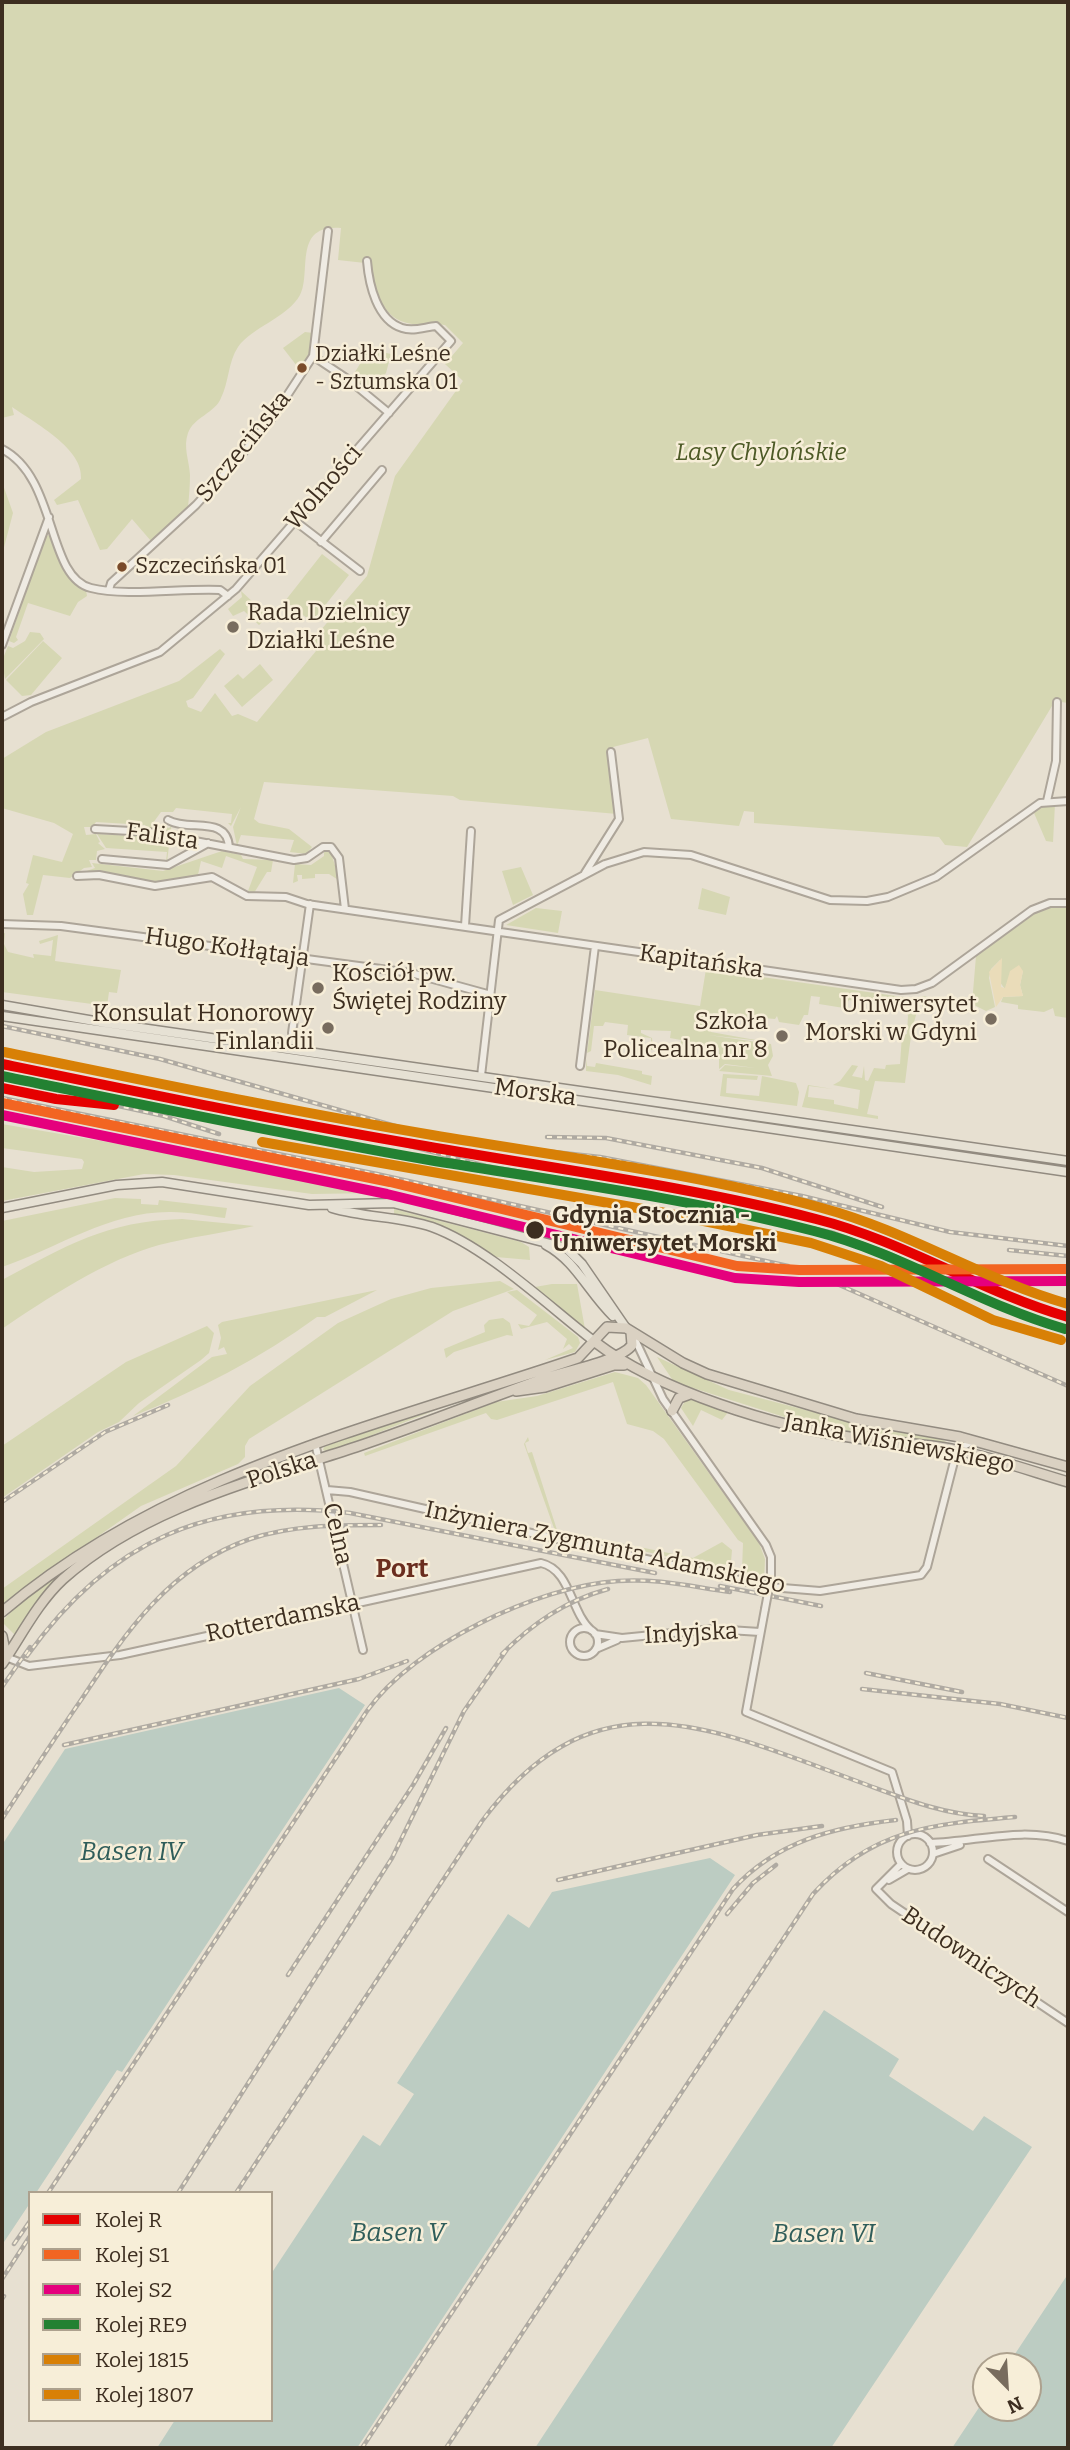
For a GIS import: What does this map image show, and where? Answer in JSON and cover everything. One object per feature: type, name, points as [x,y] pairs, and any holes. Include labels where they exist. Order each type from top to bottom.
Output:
[{"type":"highway","points":[[607,1327],[628,1330],[633,1340],[630,1348],[611,1354],[603,1339],[607,1327]]},
{"type":"highway","name":"Polska","points":[[2,1612],[40,1581],[129,1522],[183,1496],[315,1443],[579,1358],[607,1327]]},
{"type":"highway","name":"Janka Wiśniewskiego","points":[[628,1330],[707,1374],[856,1419],[975,1440],[1068,1467]]},
{"type":"highway","name":"Janka Wiśniewskiego","points":[[594,1342],[628,1366],[690,1394],[822,1432],[957,1450],[1068,1482]]},
{"type":"highway","name":"Polska","points":[[3,1660],[57,1585],[111,1545],[206,1497],[320,1459],[611,1354]]},
{"type":"highway","points":[[508,1391],[545,1387],[614,1365],[628,1366]]},
{"type":"highway","points":[[672,1411],[679,1398],[690,1394]]},
{"type":"highway","points":[[2,1636],[7,1648],[3,1660]]},
{"type":"main road","name":"Morska","points":[[2,1005],[106,1023],[1068,1160]]},
{"type":"main road","name":"Morska","points":[[2,1016],[1068,1172]]},
{"type":"main road","name":"Janka Wiśniewskiego","points":[[2,1208],[117,1185],[154,1182],[330,1207],[350,1213],[429,1226],[481,1253],[594,1342]]},
{"type":"main road","name":"Janka Wiśniewskiego","points":[[330,1207],[367,1202],[393,1203],[566,1248],[582,1264],[628,1330]]},
{"type":"main road","name":"Janka Wiśniewskiego","points":[[537,1240],[562,1254],[586,1286],[628,1330]]},
{"type":"street","name":"Szczecińska","points":[[109,590],[111,583],[197,505],[248,448],[273,417],[313,356],[328,231]]},
{"type":"street","name":"Wolności","points":[[2,717],[31,702],[160,652],[228,596],[451,341],[436,326],[409,329],[392,323],[380,309],[367,261]]},
{"type":"street","points":[[313,356],[349,380],[389,413]]},
{"type":"street","points":[[2,449],[26,468],[49,517],[62,561],[71,576],[87,587],[109,590],[211,589],[220,590],[228,596]]},
{"type":"street","points":[[321,542],[382,470]]},
{"type":"street","points":[[2,645],[49,517]]},
{"type":"street","points":[[295,521],[360,570]]},
{"type":"street","points":[[1047,801],[1057,750],[1057,702]]},
{"type":"street","points":[[584,874],[605,844],[620,813],[611,752]]},
{"type":"street","points":[[481,1076],[500,918],[584,874],[615,860],[644,852],[683,853],[817,897],[830,900],[874,900],[926,883],[1047,801],[1068,801]]},
{"type":"street","name":"Falista","points":[[168,820],[221,828],[228,835],[229,847]]},
{"type":"street","name":"Falista","points":[[95,829],[148,832],[298,860],[307,858],[323,846],[332,848],[338,853],[345,882],[345,909]]},
{"type":"street","points":[[465,926],[471,831]]},
{"type":"street","points":[[107,850],[104,860],[168,865],[208,843]]},
{"type":"street","name":"Kapitańska","points":[[77,876],[99,875],[155,886],[212,877],[247,897],[286,897],[310,904],[869,987],[916,989],[938,979],[1032,910],[1050,903],[1068,903]]},
{"type":"street","points":[[292,1033],[310,904]]},
{"type":"street","name":"Hugo Kołłątaja","points":[[2,924],[61,926],[426,975],[491,995]]},
{"type":"street","points":[[580,1066],[595,946]]},
{"type":"street","points":[[628,1330],[672,1411],[766,1545],[771,1557],[771,1577],[746,1712],[892,1772],[907,1821],[908,1836]]},
{"type":"street","points":[[944,1434],[957,1450],[975,1440]]},
{"type":"street","name":"Celna","points":[[315,1443],[363,1650]]},
{"type":"street","name":"Inżyniera Zygmunta Adamskiego","points":[[327,1490],[350,1492],[771,1587],[820,1591],[921,1575],[927,1567],[957,1450]]},
{"type":"street","name":"Rotterdamska","points":[[3,1660],[29,1666],[112,1657],[541,1563],[560,1574],[575,1610],[593,1632]]},
{"type":"street","name":"Rotterdamska","points":[[573,1633],[575,1610]]},
{"type":"street","points":[[583,1629],[593,1632],[596,1649],[584,1656],[575,1652],[570,1644],[573,1633],[583,1629]]},
{"type":"street","name":"Indyjska","points":[[596,1649],[622,1638],[713,1629],[760,1632]]},
{"type":"street","name":"Indyjska","points":[[593,1632],[622,1638]]},
{"type":"street","points":[[907,1821],[916,1835],[930,1843],[969,1842],[1025,1833],[1068,1841]]},
{"type":"street","points":[[908,1869],[901,1864],[897,1847],[908,1836],[916,1835]]},
{"type":"street","points":[[879,1887],[908,1869],[924,1868],[933,1854],[969,1842]]},
{"type":"street","points":[[930,1843],[933,1854]]},
{"type":"street","points":[[988,1859],[1068,1912]]},
{"type":"street","points":[[879,1887],[901,1864]]},
{"type":"street","name":"Budowniczych","points":[[879,1887],[909,1919],[1068,2023]]},
{"type":"green space","name":"Lasy Chylońskie","points":[[2,2],[1068,2],[1068,703],[1055,701],[967,847],[945,845],[939,837],[754,823],[754,812],[744,811],[739,826],[671,819],[648,738],[613,747],[617,814],[460,800],[453,796],[264,782],[254,819],[259,823],[289,829],[312,847],[306,854],[290,852],[294,840],[241,835],[237,846],[233,827],[241,807],[231,826],[228,823],[231,823],[232,814],[176,808],[173,812],[161,812],[153,823],[169,828],[172,825],[170,833],[148,829],[145,825],[96,822],[92,827],[84,827],[86,835],[96,834],[100,842],[98,843],[105,849],[97,851],[96,860],[89,860],[92,867],[84,868],[70,878],[43,875],[33,915],[27,915],[23,894],[29,884],[26,883],[33,855],[62,862],[73,834],[54,823],[2,808],[2,759],[46,732],[179,681],[220,649],[225,654],[193,698],[186,701],[188,707],[201,712],[215,693],[232,716],[238,714],[257,722],[316,651],[308,645],[367,576],[395,476],[463,381],[445,364],[463,343],[445,325],[412,324],[392,316],[381,301],[365,263],[338,260],[341,228],[326,229],[316,234],[307,252],[300,295],[287,310],[238,347],[218,403],[195,423],[188,433],[188,507],[151,541],[132,519],[107,549],[100,550],[78,500],[57,505],[54,500],[81,479],[75,457],[45,429],[12,407],[14,415],[2,418]]},
{"type":"green space","points":[[305,332],[313,333],[311,349],[300,370],[283,348]]},
{"type":"green space","points":[[369,349],[391,354],[386,373],[370,391],[352,377]]},
{"type":"green space","points":[[2,482],[13,513],[2,555]]},
{"type":"green space","points":[[49,535],[66,573],[86,590],[87,596],[78,602],[70,616],[28,603],[16,637],[18,640],[14,643],[9,641],[45,537]]},
{"type":"green space","points":[[322,554],[349,575],[312,622],[285,601]]},
{"type":"green space","points":[[241,591],[268,616],[259,625],[244,611],[233,616],[228,609],[242,597]]},
{"type":"green space","points":[[30,632],[40,633],[44,639],[5,679],[2,661],[8,646],[13,648],[25,641]]},
{"type":"green space","points":[[43,641],[62,658],[31,695],[22,696],[6,680]]},
{"type":"green space","points":[[260,664],[273,680],[242,707],[224,686],[238,674],[243,679]]},
{"type":"green space","points":[[1055,804],[1053,842],[1046,841],[1034,813],[1045,805]]},
{"type":"green space","points":[[97,834],[170,838],[167,862],[167,852],[106,848]]},
{"type":"green space","points":[[324,850],[331,853],[340,881],[329,874],[315,874],[315,878],[302,879],[302,875],[297,875],[298,881],[293,883],[295,864],[311,865],[324,856]]},
{"type":"green space","points":[[222,851],[241,855],[243,859],[273,860],[271,872],[267,872],[254,893],[248,891],[257,867],[226,856],[222,868],[201,861],[198,875],[154,883],[81,873],[95,868],[92,863],[163,871]]},
{"type":"green space","points":[[521,867],[533,895],[513,905],[502,871]]},
{"type":"green space","points":[[702,888],[730,897],[726,915],[698,909]]},
{"type":"green space","points":[[1055,906],[1068,907],[1068,1018],[1055,1016],[1053,1008],[1044,1012],[1018,1009],[1018,1005],[1001,1002],[1003,997],[1023,996],[1020,985],[1023,971],[1008,981],[1005,989],[999,981],[1000,960],[991,969],[989,978],[995,1007],[986,1011],[972,1004],[976,956],[1037,912]]},
{"type":"green space","points":[[536,908],[562,911],[558,933],[506,925]]},
{"type":"green space","points":[[5,933],[4,944],[8,952],[34,958],[33,954],[51,956],[53,940],[40,944],[39,941],[58,935],[55,961],[121,970],[117,993],[109,992],[107,1006],[2,992],[2,934]]},
{"type":"green space","points":[[706,969],[917,999],[923,996],[963,1004],[927,1002],[922,1008],[923,1001],[913,1028],[905,1083],[875,1081],[867,1114],[878,1116],[878,1119],[802,1107],[808,1085],[833,1089],[809,1086],[808,1097],[834,1100],[834,1104],[858,1109],[860,1090],[833,1085],[840,1081],[852,1065],[858,1066],[852,1076],[862,1078],[864,1066],[865,1080],[868,1081],[874,1068],[885,1069],[886,1065],[900,1064],[902,1035],[907,1034],[906,1009],[849,1000],[844,1008],[819,1004],[820,997],[811,996],[808,1015],[804,1015],[799,1025],[779,1022],[777,1016],[775,1019],[764,1018],[763,1014],[761,1018],[764,1020],[713,1013],[711,1032],[761,1041],[708,1035],[771,1044],[773,1056],[768,1065],[772,1076],[719,1071],[725,1065],[756,1068],[725,1064],[719,1069],[719,1048],[714,1047],[713,1051],[694,1047],[684,1037],[680,1055],[681,1040],[670,1038],[671,1031],[641,1030],[641,1033],[652,1038],[651,1050],[651,1038],[627,1035],[628,1025],[605,1022],[603,1026],[594,1026],[591,1051],[587,1053],[595,990],[700,1006]]},
{"type":"green space","points":[[586,1059],[587,1066],[595,1067],[596,1063],[642,1071],[642,1074],[652,1076],[651,1085],[618,1075],[586,1071]]},
{"type":"green space","points":[[723,1074],[758,1076],[757,1080],[727,1078],[726,1093],[759,1096],[762,1076],[796,1083],[799,1092],[797,1106],[720,1096]]},
{"type":"green space","points":[[544,1088],[1036,1161],[1068,1165],[1045,1164]]},
{"type":"green space","points":[[2,1124],[224,1162],[248,1162],[266,1172],[284,1169],[377,1193],[312,1194],[174,1175],[144,1174],[2,1201],[2,1167],[34,1172],[82,1169],[84,1162],[82,1159],[2,1148]]},
{"type":"green space","points":[[115,1198],[141,1199],[141,1204],[158,1205],[159,1200],[227,1208],[225,1218],[171,1212],[127,1218],[105,1224],[2,1267],[2,1221]]},
{"type":"green space","points":[[394,1209],[521,1242],[529,1247],[530,1260],[496,1257],[453,1231],[394,1214]]},
{"type":"green space","points":[[182,1219],[254,1226],[139,1251],[78,1281],[2,1329],[2,1280],[67,1246],[109,1230]]},
{"type":"green space","points":[[500,1281],[514,1289],[453,1311],[249,1439],[245,1446],[245,1457],[238,1464],[141,1506],[2,1604],[2,1589],[176,1466],[250,1386],[338,1323],[391,1299],[431,1288]]},
{"type":"green space","points":[[577,1284],[585,1329],[535,1287]]},
{"type":"green space","points":[[377,1290],[325,1317],[317,1317],[228,1372],[133,1416],[212,1357],[227,1354],[224,1347],[218,1350],[221,1338],[218,1325],[222,1322]]},
{"type":"green space","points":[[517,1290],[578,1337],[580,1343],[575,1352],[545,1360],[573,1348],[569,1344],[563,1349],[567,1339],[547,1322],[521,1329],[518,1324],[529,1326],[537,1315],[507,1292]]},
{"type":"green space","points":[[503,1318],[510,1323],[513,1336],[507,1335],[454,1352],[446,1358],[444,1349],[485,1332],[484,1325],[489,1320]]},
{"type":"green space","points":[[207,1326],[214,1333],[209,1353],[201,1360],[139,1403],[119,1422],[98,1432],[2,1498],[2,1446],[126,1362]]},
{"type":"green space","points":[[657,1357],[729,1390],[867,1426],[938,1437],[948,1443],[855,1434],[797,1421],[674,1382]]},
{"type":"green space","points":[[615,1372],[638,1378],[646,1385],[759,1543],[765,1559],[764,1582],[748,1577],[742,1570],[743,1543],[738,1540],[664,1439],[653,1431],[627,1424],[613,1382],[497,1420],[491,1419],[486,1413],[365,1456],[364,1453],[496,1402],[537,1396]]},
{"type":"green space","points":[[691,1400],[729,1411],[722,1420],[701,1410],[693,1426],[681,1408],[685,1401]]},
{"type":"green space","points":[[436,1410],[329,1452],[323,1450],[324,1447],[361,1432]]},
{"type":"green space","points":[[528,1437],[529,1441],[525,1443],[528,1453],[532,1452],[557,1530],[693,1558],[722,1542],[732,1550],[731,1562],[717,1568],[555,1531],[524,1444]]},
{"type":"green space","points":[[292,1457],[294,1463],[211,1492],[83,1558],[53,1582],[16,1636],[2,1622],[16,1607],[61,1571],[123,1532],[190,1499]]},
{"type":"sand","points":[[1002,958],[1001,987],[1005,988],[1010,971],[1019,965],[1023,971],[1020,985],[1023,996],[1003,997],[996,1007],[989,972]]},
{"type":"water","name":"Basen IV","points":[[339,1688],[365,1705],[122,2072],[117,2070],[37,2191],[28,2191],[28,2206],[2,2245],[2,1845],[65,1749]]},
{"type":"water","name":"Basen V","points":[[710,1858],[735,1875],[357,2448],[157,2448],[174,2422],[273,2422],[273,2271],[363,2135],[380,2146],[414,2094],[397,2083],[508,1914],[529,1928],[552,1892]]},
{"type":"water","name":"Basen VI","points":[[824,2010],[899,2059],[889,2076],[973,2131],[984,2116],[1032,2147],[831,2448],[535,2448]]},
{"type":"water","points":[[1068,2274],[1068,2448],[952,2448],[972,2418],[972,2422],[1042,2422],[1042,2352],[1016,2352]]},
{"type":"railway","points":[[2,1026],[160,1059],[420,1133],[499,1146],[600,1157],[802,1196],[950,1232],[1068,1246]]},
{"type":"railway","points":[[2,1098],[377,1174],[788,1266]]},
{"type":"railway","points":[[114,1105],[164,1116],[219,1134]]},
{"type":"railway","points":[[547,1137],[606,1138],[762,1168],[882,1207]]},
{"type":"railway","points":[[383,1139],[486,1166],[672,1198],[834,1233],[890,1254],[989,1301],[1068,1329]]},
{"type":"railway","points":[[1009,1250],[1068,1256]]},
{"type":"railway","points":[[828,1280],[1068,1386]]},
{"type":"railway","points":[[2,1502],[105,1432],[168,1405]]},
{"type":"railway","points":[[27,1656],[59,1616],[93,1582],[128,1556],[167,1535],[208,1521],[252,1512],[299,1510],[350,1513],[655,1573]]},
{"type":"railway","points":[[2,1819],[115,1650],[152,1604],[196,1566],[221,1551],[266,1534],[315,1527],[381,1525]]},
{"type":"railway","points":[[49,2191],[367,1711],[388,1687],[446,1642],[480,1623],[552,1594],[586,1585],[632,1580],[675,1583],[730,1592]]},
{"type":"railway","points":[[720,1586],[821,1606]]},
{"type":"railway","points":[[502,1654],[550,1614],[608,1589]]},
{"type":"railway","points":[[2,1687],[30,1647]]},
{"type":"railway","points":[[179,2191],[392,1858],[464,1711],[508,1648]]},
{"type":"railway","points":[[64,1745],[359,1679],[407,1661]]},
{"type":"railway","points":[[866,1673],[962,1692]]},
{"type":"railway","points":[[862,1689],[1000,1704],[1068,1718]]},
{"type":"railway","points":[[237,2191],[482,1821],[525,1773],[568,1743],[613,1727],[658,1724],[706,1731],[755,1744],[922,1804],[984,1816]]},
{"type":"railway","points":[[288,1975],[413,1785],[446,1728]]},
{"type":"railway","points":[[446,2448],[813,1894],[835,1872],[881,1843],[930,1827],[1015,1817]]},
{"type":"railway","points":[[362,2448],[733,1889],[768,1859],[808,1839],[851,1827],[896,1820]]},
{"type":"railway","points":[[558,1880],[757,1835],[822,1826]]},
{"type":"railway","points":[[727,1914],[753,1883],[776,1865]]},
{"type":"railway","points":[[14,2244],[28,2224]]},
{"type":"railway","points":[[2,2279],[28,2239]]},
{"type":"rail line","name":"1815","points":[[4,1052],[325,1116],[628,1167],[774,1196],[822,1208],[885,1229],[1006,1282],[1068,1304]]},
{"type":"rail line","name":"R","points":[[2,1064],[319,1127],[670,1187],[768,1207],[880,1240],[1004,1294],[1068,1317]]},
{"type":"rail line","name":"RE9","points":[[2,1076],[215,1120],[766,1219],[878,1252],[1001,1306],[1065,1329]]},
{"type":"rail line","name":"R","points":[[2,1088],[56,1099],[114,1105]]},
{"type":"rail line","name":"S1","points":[[2,1103],[390,1182],[737,1266],[799,1270],[1068,1269]]},
{"type":"rail line","name":"S2","points":[[2,1115],[387,1194],[735,1278],[799,1282],[1068,1281]]},
{"type":"rail line","name":"1807","points":[[262,1142],[660,1212],[811,1243],[881,1266],[993,1320],[1061,1340]]},
{"type":"place","name":"Działki Leśne - Sztumska 01","points":[[302,368]]},
{"type":"place","name":"Szczecińska 01","points":[[122,567]]},
{"type":"place","name":"Rada Dzielnicy Działki Leśne","points":[[233,627]]},
{"type":"place","name":"Kościół pw. Świętej Rodziny","points":[[318,988]]},
{"type":"place","name":"Uniwersytet Morski w Gdyni","points":[[991,1019]]},
{"type":"place","name":"Konsulat Honorowy Finlandii","points":[[328,1028]]},
{"type":"place","name":"Szkoła Policealna nr 8","points":[[782,1036]]},
{"type":"place","name":"Gdynia Stocznia - Uniwersytet Morski","points":[[535,1230]]},
{"type":"district","name":"Port","points":[[402,1570]]}]
